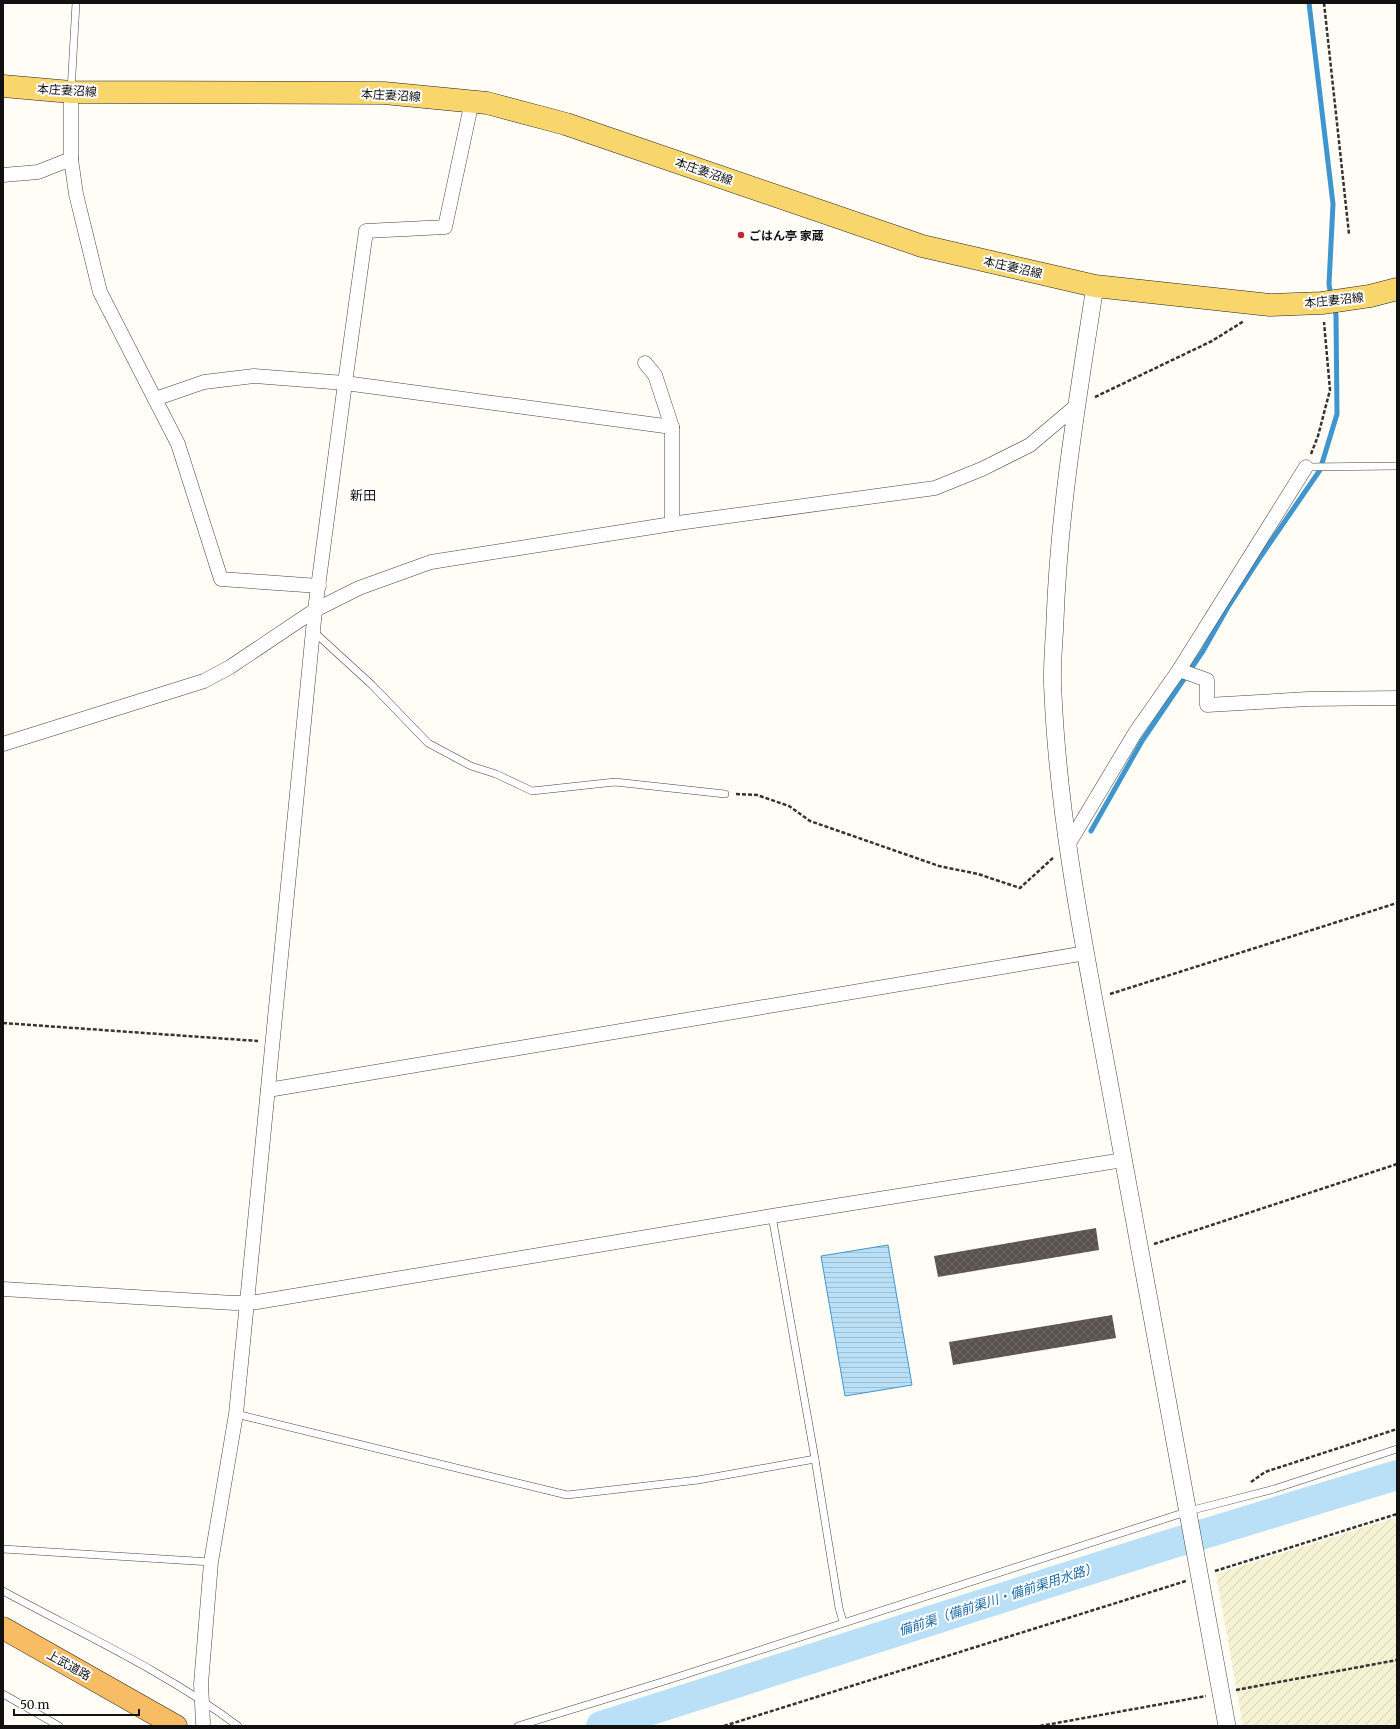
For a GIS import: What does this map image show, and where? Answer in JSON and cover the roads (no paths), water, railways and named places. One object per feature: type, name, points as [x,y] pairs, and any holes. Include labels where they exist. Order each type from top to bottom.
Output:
[{"type":"highway","name":"上武道路","points":[[3,1628],[176,1726]]},
{"type":"main road","name":"本庄妻沼線","points":[[3,86],[71,92],[384,93],[487,103],[566,124],[922,246],[1095,286],[1270,305],[1322,303],[1370,296],[1397,289]]},
{"type":"street","points":[[71,92],[71,159],[76,194],[100,292],[178,444],[221,579],[319,586]]},
{"type":"street","points":[[203,1723],[202,1668],[211,1562],[236,1414],[315,610],[366,231],[445,227],[472,102]]},
{"type":"street","points":[[3,175],[38,172],[71,159]]},
{"type":"street","points":[[1095,286],[1076,406],[1063,504],[1056,590],[1052,690],[1058,766],[1068,845],[1086,953],[1139,1249],[1198,1560],[1227,1726]]},
{"type":"street","points":[[645,363],[655,375],[672,427],[672,524]]},
{"type":"street","points":[[155,399],[204,382],[254,376],[345,383],[672,427]]},
{"type":"street","points":[[3,744],[204,681],[230,667],[315,610],[359,588],[432,562],[672,524],[935,488],[982,469],[1030,445],[1076,406]]},
{"type":"street","points":[[1068,845],[1135,733],[1179,670],[1306,467]]},
{"type":"street","points":[[1179,670],[1207,680],[1207,705],[1308,699],[1397,698]]},
{"type":"street","points":[[268,1090],[1086,953]]},
{"type":"street","points":[[3,1290],[248,1303],[772,1216],[1123,1160]]},
{"type":"lane","points":[[71,92],[76,3]]},
{"type":"lane","points":[[1306,467],[1397,466]]},
{"type":"lane","points":[[313,631],[372,685],[428,743],[471,766],[496,774],[532,791],[615,782],[725,794]]},
{"type":"lane","points":[[772,1216],[815,1459],[839,1608],[844,1622]]},
{"type":"lane","points":[[236,1414],[566,1495],[698,1480],[815,1459]]},
{"type":"lane","points":[[518,1726],[1234,1499],[1274,1489],[1397,1450]]},
{"type":"lane","points":[[3,1549],[211,1562]]},
{"type":"lane","points":[[3,1591],[170,1681],[202,1700],[238,1726]]},
{"type":"lane","points":[[3,1694],[59,1726]]},
{"type":"water","points":[[888,1245],[912,1385],[845,1396],[821,1256]]},
{"type":"waterway","points":[[1309,3],[1333,204],[1329,284],[1331,296]]},
{"type":"waterway","points":[[1091,831],[1142,741],[1203,651],[1228,607],[1261,556],[1320,470],[1337,414],[1336,315],[1334,306]]},
{"type":"waterway","name":"備前渠（備前渠川・備前渠用水路）","points":[[601,1726],[1161,1547],[1397,1475]]},
{"type":"place","name":"ごはん亭 家蔵","points":[[741,235]]},
{"type":"district","name":"新田","points":[[363,495]]}]
